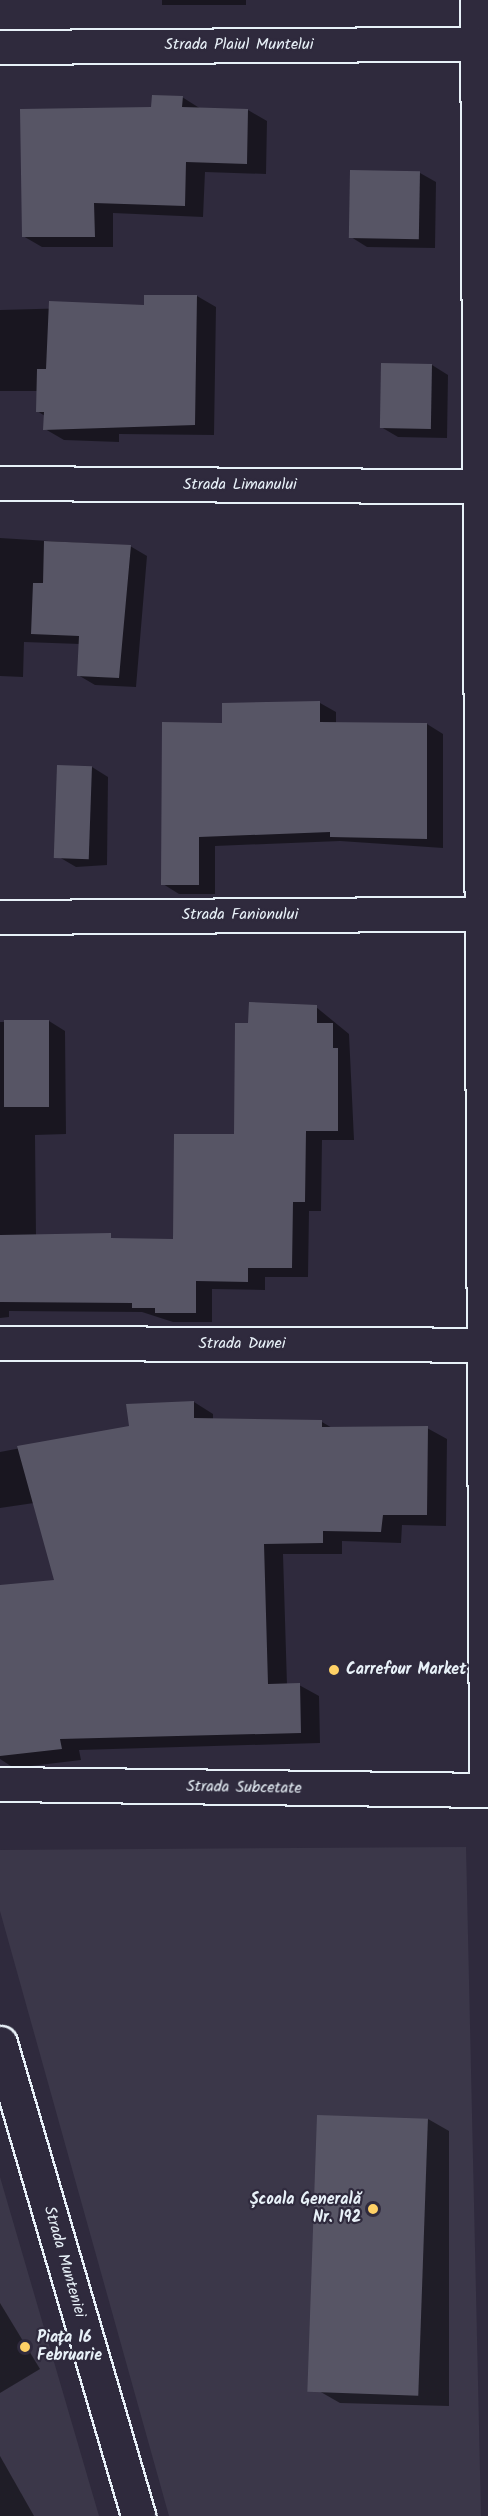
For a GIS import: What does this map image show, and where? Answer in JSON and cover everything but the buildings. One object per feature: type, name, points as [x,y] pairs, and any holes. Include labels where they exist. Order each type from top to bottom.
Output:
[{"type":"street","points":[[477,0],[480,486],[479,914],[487,1790]]},
{"type":"street","name":"Strada Plaiul Muntelui","points":[[0,47],[478,44]]},
{"type":"street","name":"Strada Limanului","points":[[0,483],[480,486]]},
{"type":"street","name":"Strada Fanionului","points":[[0,917],[479,914]]},
{"type":"street","name":"Strada Dunei","points":[[0,1343],[484,1345]]},
{"type":"street","name":"Strada Subcetate","points":[[0,1784],[487,1790]]},
{"type":"street","name":"Strada Munteniei","points":[[0,2043],[138,2516]]},
{"type":"shaded area","points":[[466,1847],[481,2516],[169,2516],[0,1911],[0,1850]]},
{"type":"shaded area","name":"Piața 16 Februarie","points":[[0,2177],[99,2516],[0,2516]]},
{"type":"place","name":"Carrefour Market","points":[[334,1670]]},
{"type":"place","name":"Școala Generală Nr. 192","points":[[373,2209]]},
{"type":"place","name":"Piața 16 Februarie","points":[[25,2347]]}]
